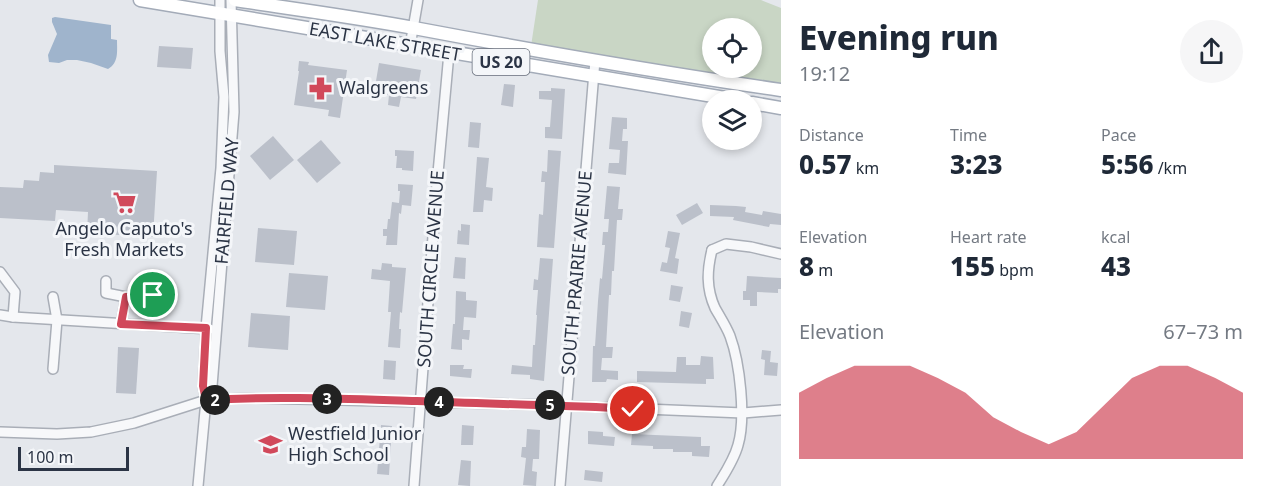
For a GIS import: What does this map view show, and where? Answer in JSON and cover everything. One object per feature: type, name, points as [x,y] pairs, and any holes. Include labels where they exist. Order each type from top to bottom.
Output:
[{"type":"main road","name":"EAST LAKE STREET","points":[[140,0],[224,9],[449,53],[702,94]]},
{"type":"main road","name":"EAST LAKE STREET","points":[[233,0],[781,90]]},
{"type":"main road","points":[[762,105],[781,108]]},
{"type":"street","name":"FAIRFIELD WAY","points":[[198,486],[206,400],[203,386],[206,328],[221,168],[224,97],[220,51],[221,31],[224,9],[233,0]]},
{"type":"street","points":[[410,46],[418,0]]},
{"type":"street","name":"FAIRFIELD WAY","points":[[206,400],[212,386],[234,112],[232,51],[224,9]]},
{"type":"street","name":"SOUTH CIRCLE AVENUE","points":[[414,486],[449,53]]},
{"type":"street","name":"SOUTH PRAIRIE AVENUE","points":[[560,486],[595,60]]},
{"type":"street","points":[[717,486],[729,467],[738,444],[742,413],[734,347],[709,294],[707,279],[710,248],[726,244],[781,254]]},
{"type":"street","points":[[0,272],[15,292],[13,317]]},
{"type":"street","points":[[106,281],[106,293],[146,301],[153,295],[153,288],[142,281]]},
{"type":"street","points":[[53,297],[57,320],[53,369]]},
{"type":"street","points":[[121,324],[126,297]]},
{"type":"street","points":[[0,315],[217,330]]},
{"type":"street","points":[[0,432],[57,434],[91,432],[134,423],[206,400],[256,398],[567,405],[742,413],[781,410]]},
{"type":"green space","points":[[538,0],[761,0],[781,8],[781,86],[731,78],[762,78],[762,18],[702,18],[702,73],[531,46]]},
{"type":"water","points":[[52,18],[111,25],[111,39],[117,40],[117,56],[112,66],[108,69],[77,60],[49,62],[48,55],[57,34],[52,22]]},
{"type":"building","points":[[159,46],[193,48],[191,69],[157,67]]},
{"type":"building","name":"Walgreens","points":[[299,61],[309,62],[308,65],[347,70],[340,118],[328,116],[329,110],[294,105]]},
{"type":"building","points":[[379,63],[421,70],[416,99],[401,97],[399,107],[388,105],[389,95],[374,93]]},
{"type":"building","points":[[504,84],[515,85],[513,107],[501,105]]},
{"type":"building","points":[[551,88],[565,89],[562,139],[545,138],[545,127],[550,127],[552,100],[539,99],[539,91],[551,91]]},
{"type":"building","points":[[612,117],[627,118],[627,129],[623,129],[622,141],[628,141],[626,175],[608,173],[609,163],[619,163],[620,150],[609,149]]},
{"type":"building","points":[[470,122],[481,123],[479,148],[468,147]]},
{"type":"building","points":[[273,136],[294,160],[270,180],[250,156]]},
{"type":"building","points":[[321,140],[341,163],[317,183],[297,160]]},
{"type":"building","points":[[395,150],[414,151],[413,171],[396,168]]},
{"type":"building","points":[[548,150],[561,151],[554,248],[537,247],[539,214],[543,215],[545,182],[541,182],[542,171],[547,172]]},
{"type":"building","points":[[477,157],[489,158],[486,187],[493,188],[492,201],[484,200],[483,212],[473,212]]},
{"type":"building","points":[[54,165],[157,171],[153,237],[87,233],[88,212],[56,210],[55,221],[0,218],[0,187],[23,188],[24,180],[39,181],[40,172],[54,173]]},
{"type":"building","points":[[398,184],[413,185],[411,206],[402,205],[401,214],[399,213],[397,245],[386,245],[387,236],[383,236],[383,229],[387,229],[392,202],[399,203]]},
{"type":"building","points":[[607,186],[620,187],[618,209],[623,209],[622,220],[617,220],[614,271],[612,271],[611,295],[609,295],[606,347],[613,347],[612,358],[602,358],[601,370],[618,371],[618,380],[607,379],[606,382],[592,382],[593,346],[595,346],[605,245],[602,245],[603,232],[608,232],[609,219],[604,219]]},
{"type":"building","points":[[697,203],[703,213],[682,225],[676,215]]},
{"type":"building","points":[[710,205],[746,207],[745,212],[762,215],[763,211],[781,214],[781,225],[770,224],[769,227],[733,220],[734,217],[710,216]]},
{"type":"building","points":[[461,224],[470,225],[469,245],[457,244]]},
{"type":"building","points":[[258,228],[297,231],[294,265],[255,262]]},
{"type":"building","points":[[668,231],[680,233],[675,258],[679,259],[677,274],[660,271],[662,262],[667,263],[670,248],[665,247]]},
{"type":"building","points":[[455,257],[466,258],[465,279],[453,278]]},
{"type":"building","points":[[540,258],[553,259],[544,381],[530,379],[530,375],[511,374],[512,365],[532,367],[538,290],[533,290],[534,279],[538,280]]},
{"type":"building","points":[[382,263],[392,264],[392,267],[406,268],[402,313],[400,312],[400,348],[388,347],[391,312],[388,312],[390,281],[371,279],[372,269],[381,270]]},
{"type":"building","points":[[289,273],[328,276],[325,310],[286,307]]},
{"type":"building","points":[[747,276],[781,278],[781,289],[778,289],[778,293],[757,292],[757,306],[750,306],[750,300],[743,300]]},
{"type":"building","points":[[671,285],[683,287],[680,302],[669,300]]},
{"type":"building","points":[[456,291],[466,292],[466,300],[477,301],[476,318],[464,317],[463,330],[470,330],[469,340],[462,339],[462,350],[451,349],[453,324],[455,324]]},
{"type":"building","points":[[681,311],[692,313],[689,328],[679,326]]},
{"type":"building","points":[[251,313],[290,316],[288,350],[248,347]]},
{"type":"building","points":[[118,347],[139,348],[136,394],[116,393]]},
{"type":"building","points":[[762,350],[771,351],[770,362],[778,363],[777,376],[764,375],[765,360],[761,359]]},
{"type":"building","points":[[701,356],[713,357],[714,379],[706,379],[706,384],[637,382],[637,371],[676,372],[677,357],[686,357],[686,365],[700,365]]},
{"type":"building","points":[[384,360],[396,361],[395,380],[383,379]]},
{"type":"building","points":[[450,365],[464,365],[463,369],[472,369],[471,378],[450,376]]},
{"type":"building","points":[[381,425],[392,426],[389,475],[377,474]]},
{"type":"building","points":[[462,425],[474,426],[473,445],[461,445]]},
{"type":"building","points":[[527,429],[540,430],[539,459],[533,459],[532,471],[537,472],[536,486],[523,485],[526,458],[521,457],[522,447],[526,447]]},
{"type":"building","points":[[588,431],[603,432],[603,436],[615,437],[614,446],[588,444]]},
{"type":"building","points":[[632,434],[701,437],[701,446],[710,446],[709,457],[692,456],[692,452],[673,452],[673,449],[653,449],[653,446],[631,445]]},
{"type":"building","points":[[461,460],[471,461],[470,486],[458,485]]},
{"type":"building","points":[[585,470],[603,472],[602,482],[584,480]]},
{"type":"place","name":"Walgreens","points":[[321,88]]},
{"type":"place","name":"Angelo Caputo's Fresh Markets","points":[[124,203]]},
{"type":"place","name":"Westfield Junior High School","points":[[270,444]]},
{"type":"route","points":[[153,295],[146,301],[126,297],[121,324],[206,328],[203,386],[206,400],[340,399],[633,409]]}]
